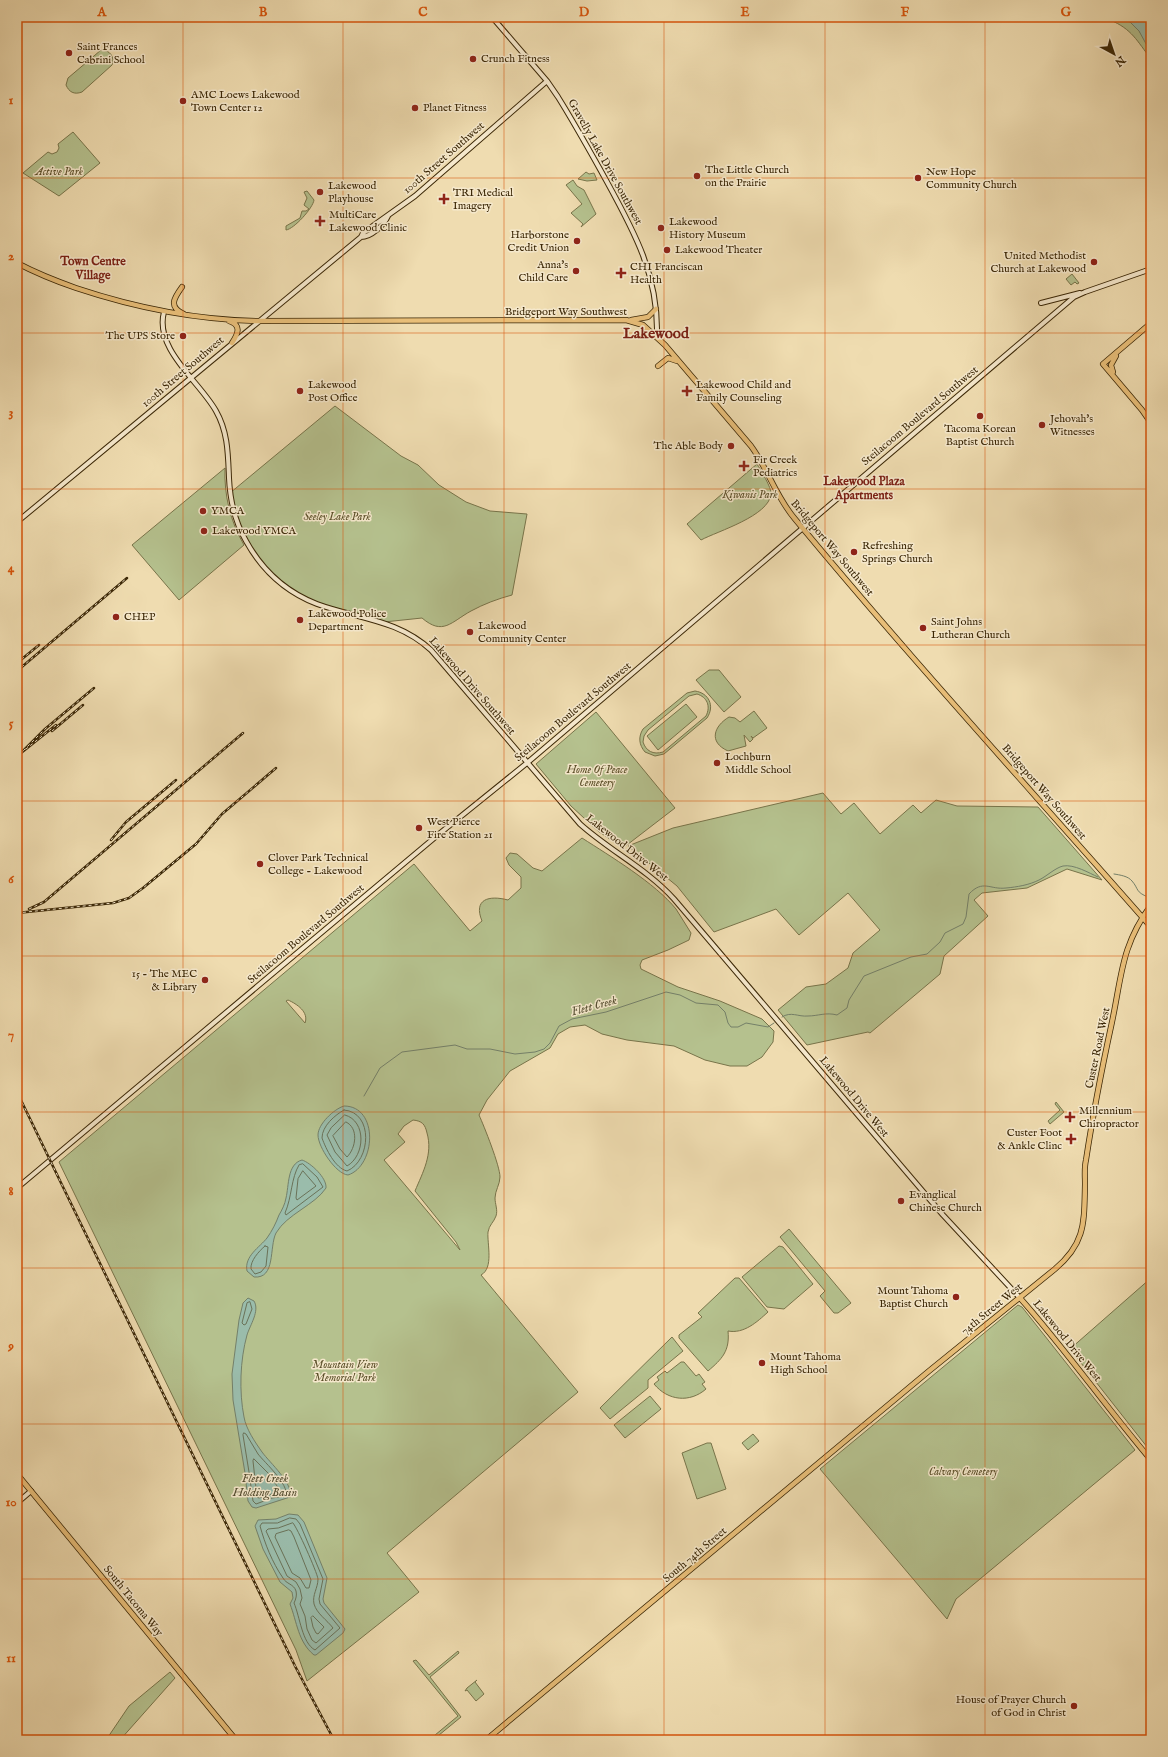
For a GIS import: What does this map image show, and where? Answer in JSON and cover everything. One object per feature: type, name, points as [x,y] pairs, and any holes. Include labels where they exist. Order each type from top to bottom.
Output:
[{"type":"main road","name":"Gravelly Lake Drive Southwest","points":[[492,17],[547,81],[572,121],[638,242],[646,263],[656,309],[657,337]]},
{"type":"main road","name":"100th Street Southwest","points":[[17,522],[361,237],[367,237],[386,221],[388,216],[415,196],[547,81]]},
{"type":"main road","name":"Bridgeport Way Southwest","points":[[17,263],[49,278],[125,303],[189,316],[259,321],[626,320],[643,325],[657,337],[679,361],[757,455],[783,504],[803,528],[900,642],[1151,927]]},
{"type":"main road","name":"Steilacoom Boulevard Southwest","points":[[17,1188],[439,834],[527,763],[1074,298],[1084,292],[1151,270]]},
{"type":"main road","points":[[182,287],[174,299],[174,306],[177,310],[189,316]]},
{"type":"main road","points":[[1041,303],[1070,294],[1084,292]]},
{"type":"main road","points":[[626,320],[644,318],[649,316],[656,309]]},
{"type":"main road","name":"Lakewood Drive Southwest","points":[[164,312],[164,329],[168,344],[190,378],[212,404],[223,425],[228,449],[232,507],[242,535],[263,567],[281,583],[308,600],[391,624],[420,641],[440,660],[527,763]]},
{"type":"main road","points":[[221,319],[233,322],[238,328],[238,335],[232,344]]},
{"type":"main road","points":[[1151,323],[1103,364],[1151,423]]},
{"type":"main road","points":[[1118,351],[1112,362],[1111,369],[1122,386]]},
{"type":"main road","points":[[658,366],[668,358],[679,361]]},
{"type":"main road","name":"Lakewood Drive West","points":[[527,763],[587,830],[654,879],[671,895],[943,1215],[1020,1298],[1060,1345],[1110,1411],[1151,1460]]},
{"type":"main road","name":"Custer Road West","points":[[1076,1247],[1083,1226],[1085,1162],[1117,999],[1121,967],[1128,946],[1151,905]]},
{"type":"main road","name":"74th Street West","points":[[915,1383],[1064,1262],[1076,1247]]},
{"type":"main road","name":"South 74th Street","points":[[486,1740],[915,1383]]},
{"type":"main road","name":"South Tacoma Way","points":[[17,1474],[236,1740]]},
{"type":"main road","points":[[17,1503],[31,1491]]},
{"type":"green space","points":[[1111,17],[1122,18],[1134,25],[1145,40],[1151,53],[1151,59],[1134,36],[1124,27],[1110,20]]},
{"type":"green space","points":[[101,50],[107,51],[111,54],[113,59],[112,65],[82,92],[74,93],[70,91],[66,85],[68,78]]},
{"type":"green space","name":"Active Park","points":[[73,132],[100,163],[59,196],[23,173],[48,152],[52,154],[57,152],[59,148],[58,144]]},
{"type":"green space","points":[[586,172],[589,174],[594,173],[597,180],[587,181],[578,179]]},
{"type":"green space","points":[[573,180],[577,186],[584,190],[596,214],[581,227],[583,224],[571,213],[582,204],[566,185]]},
{"type":"green space","points":[[307,191],[314,200],[313,204],[307,213],[294,226],[286,230],[286,226],[300,218],[302,211],[309,209],[304,205],[307,198],[304,192]]},
{"type":"green space","points":[[1072,274],[1079,283],[1077,284],[1075,282],[1071,285],[1066,279]]},
{"type":"green space","name":"Seeley Lake Park","points":[[335,406],[401,456],[418,465],[439,485],[466,502],[490,511],[527,514],[512,595],[481,606],[452,623],[441,627],[429,623],[422,618],[384,622],[324,606],[293,592],[263,567],[242,535],[230,493]]},
{"type":"green space","name":"Kiwanis Park","points":[[757,464],[770,487],[771,494],[768,502],[762,509],[742,522],[701,540],[687,524]]},
{"type":"green space","points":[[225,468],[229,508],[235,527],[244,545],[179,600],[132,545]]},
{"type":"green space","points":[[709,670],[719,670],[741,697],[724,712],[696,680]]},
{"type":"green space","points":[[695,691],[700,692],[707,697],[710,709],[707,718],[664,754],[655,756],[645,752],[641,747],[640,741],[640,735],[643,729],[687,693]],"holes":[[[697,694],[706,700],[708,705],[706,716],[663,752],[650,752],[643,742],[644,736],[648,730],[689,696]]]},
{"type":"green space","points":[[686,704],[697,717],[658,750],[647,736]]},
{"type":"green space","points":[[754,711],[767,728],[753,738],[751,736],[753,739],[750,742],[744,735],[746,746],[728,751],[718,743],[715,734],[717,729],[724,721],[729,717],[735,718],[740,722]]},
{"type":"green space","name":"Home Of Peace Cemetery","points":[[596,712],[675,808],[623,848],[598,831],[571,806],[536,764]]},
{"type":"green space","points":[[823,793],[841,814],[854,803],[880,834],[913,805],[921,813],[936,800],[957,806],[1038,807],[1102,880],[1067,869],[1027,888],[982,893],[974,900],[988,916],[944,956],[940,974],[870,1033],[868,1032],[807,1045],[778,1010],[806,987],[826,984],[848,968],[853,953],[880,930],[848,893],[799,935],[776,909],[714,932],[677,886],[628,846],[673,828]]},
{"type":"green space","name":"Mountain View Memorial Park","points":[[582,838],[644,880],[656,889],[676,909],[691,933],[689,940],[642,960],[640,965],[641,969],[678,987],[720,1001],[762,1019],[774,1031],[773,1042],[762,1057],[747,1066],[730,1066],[705,1060],[674,1046],[627,1040],[602,1034],[585,1025],[570,1027],[558,1034],[550,1048],[510,1071],[487,1100],[479,1115],[495,1155],[500,1177],[495,1195],[497,1214],[489,1227],[488,1232],[489,1261],[485,1272],[481,1275],[578,1392],[387,1553],[419,1592],[307,1681],[296,1650],[59,1162],[414,864],[470,931],[482,921],[480,908],[481,903],[484,900],[495,898],[508,900],[521,888],[521,877],[509,865],[506,858],[510,853],[517,854],[533,868],[542,871]],"holes":[[[288,1000],[304,1012],[306,1019],[305,1023],[286,1001]],[[413,1120],[419,1121],[424,1125],[429,1141],[428,1156],[415,1191],[456,1242],[460,1250],[384,1160],[405,1142],[398,1134],[404,1126]]]},
{"type":"green space","points":[[1056,1102],[1064,1112],[1050,1124],[1048,1121],[1060,1110],[1055,1104]]},
{"type":"green space","points":[[789,1229],[851,1303],[838,1313],[834,1313],[820,1296],[825,1291],[780,1237]]},
{"type":"green space","points":[[779,1246],[783,1247],[813,1284],[784,1309],[767,1307],[742,1277]]},
{"type":"green space","points":[[735,1278],[739,1278],[768,1312],[745,1329],[739,1331],[728,1331],[728,1344],[724,1354],[708,1371],[679,1338],[679,1335],[702,1317],[698,1313]]},
{"type":"green space","points":[[1151,1278],[1151,1452],[1070,1349]]},
{"type":"green space","name":"Calvary Cemetery","points":[[1018,1305],[1022,1307],[1135,1450],[956,1599],[947,1619],[820,1469]]},
{"type":"green space","points":[[672,1337],[683,1351],[648,1380],[648,1388],[610,1419],[600,1408]]},
{"type":"green space","points":[[681,1362],[684,1362],[696,1376],[699,1374],[705,1382],[702,1384],[706,1389],[700,1394],[686,1398],[672,1397],[660,1390],[654,1384],[659,1380],[657,1377],[665,1371],[667,1373]]},
{"type":"green space","points":[[650,1396],[661,1409],[625,1438],[614,1425]]},
{"type":"green space","points":[[753,1434],[759,1441],[748,1450],[742,1443]]},
{"type":"green space","points":[[707,1443],[711,1443],[726,1489],[697,1499],[682,1453]]},
{"type":"green space","points":[[458,1651],[459,1653],[430,1677],[461,1717],[433,1740],[429,1740],[458,1716],[413,1661],[416,1660],[429,1675]]},
{"type":"green space","points":[[170,1672],[175,1678],[120,1740],[106,1740],[129,1706]]},
{"type":"green space","points":[[477,1680],[475,1682],[484,1694],[476,1701],[467,1690],[465,1691]]},
{"type":"water","points":[[1123,17],[1151,17],[1151,53],[1139,31]]},
{"type":"water","points":[[344,1106],[355,1109],[363,1116],[368,1125],[370,1137],[364,1160],[357,1169],[348,1175],[338,1170],[328,1159],[321,1146],[318,1135],[321,1126],[327,1118],[336,1110]]},
{"type":"water","points":[[302,1160],[310,1164],[318,1171],[326,1184],[326,1188],[315,1200],[281,1226],[274,1239],[269,1268],[266,1273],[261,1276],[254,1277],[247,1271],[250,1256],[267,1238],[272,1230],[285,1202],[291,1171],[297,1162]]},
{"type":"water","name":"Flett Creek Holding Basin","points":[[248,1298],[254,1301],[256,1309],[247,1335],[243,1355],[241,1397],[244,1417],[254,1440],[285,1480],[290,1492],[290,1497],[256,1508],[252,1507],[248,1501],[233,1400],[232,1374],[239,1320],[243,1303]]},
{"type":"water","points":[[289,1514],[298,1515],[304,1522],[327,1578],[323,1599],[324,1603],[345,1629],[343,1633],[316,1655],[309,1650],[301,1638],[290,1604],[293,1598],[292,1592],[280,1582],[263,1549],[255,1526],[258,1520],[276,1519]]},
{"type":"waterway","name":"Flett Creek","points":[[782,1017],[788,1014],[804,1016],[826,1014],[837,1015],[847,1008],[849,1000],[864,976],[911,957],[927,954],[940,942],[945,933],[963,924],[966,917],[969,894],[978,887],[987,886],[1006,888],[1019,886],[1039,880],[1057,868],[1063,866],[1072,866],[1098,877]]},
{"type":"waterway","name":"Flett Creek","points":[[1114,874],[1130,879],[1139,892],[1148,897]]},
{"type":"waterway","name":"Flett Creek","points":[[364,1096],[380,1068],[402,1052],[455,1045],[467,1049],[490,1049],[515,1054],[535,1052],[544,1049],[550,1043],[559,1026],[572,1019],[606,1012],[666,992],[680,995],[696,1003],[718,1005],[725,1012],[728,1023],[731,1027],[738,1027],[746,1023],[768,1027],[774,1023]]},
{"type":"railway","points":[[17,671],[127,578]]},
{"type":"railway","points":[[17,663],[39,645]]},
{"type":"railway","points":[[56,725],[21,753],[45,729],[94,688]]},
{"type":"railway","points":[[52,731],[83,705]]},
{"type":"railway","points":[[29,909],[44,902],[243,733]]},
{"type":"railway","points":[[17,913],[113,903],[129,898],[196,844],[222,814],[276,768]]},
{"type":"railway","points":[[111,840],[126,822],[176,780]]},
{"type":"railway","points":[[17,1092],[295,1666],[334,1740]]},
{"type":"place","name":"Saint Frances Cabrini School","points":[[69,53]]},
{"type":"place","name":"Crunch Fitness","points":[[473,59]]},
{"type":"place","name":"AMC Loews Lakewood Town Center 12","points":[[183,101]]},
{"type":"place","name":"Planet Fitness","points":[[415,108]]},
{"type":"place","name":"The Little Church on the Prairie","points":[[697,176]]},
{"type":"place","name":"New Hope Community Church","points":[[918,178]]},
{"type":"place","name":"Lakewood Playhouse","points":[[320,192]]},
{"type":"place","name":"TRI Medical Imagery","points":[[444,199]]},
{"type":"place","name":"MultiCare Lakewood Clinic","points":[[320,221]]},
{"type":"place","name":"Lakewood History Museum","points":[[661,228]]},
{"type":"place","name":"Harborstone Credit Union","points":[[577,241]]},
{"type":"place","name":"Lakewood Theater","points":[[667,250]]},
{"type":"place","name":"United Methodist Church at Lakewood","points":[[1094,262]]},
{"type":"place","name":"Anna's Child Care","points":[[576,271]]},
{"type":"place","name":"CHI Franciscan Health","points":[[621,273]]},
{"type":"place","name":"The UPS Store","points":[[183,336]]},
{"type":"place","name":"Lakewood Post Office","points":[[300,391]]},
{"type":"place","name":"Lakewood Child and Family Counseling","points":[[687,391]]},
{"type":"place","name":"Tacoma Korean Baptist Church","points":[[980,416]]},
{"type":"place","name":"Jehovah's Witnesses","points":[[1042,425]]},
{"type":"place","name":"The Able Body","points":[[731,446]]},
{"type":"place","name":"Fir Creek Pediatrics","points":[[744,466]]},
{"type":"place","name":"YMCA","points":[[203,511]]},
{"type":"place","name":"Lakewood YMCA","points":[[204,531]]},
{"type":"place","name":"Refreshing Springs Church","points":[[854,552]]},
{"type":"place","name":"CHEP","points":[[116,617]]},
{"type":"place","name":"Lakewood Police Department","points":[[300,620]]},
{"type":"place","name":"Saint Johns Lutheran Church","points":[[923,628]]},
{"type":"place","name":"Lakewood Community Center","points":[[470,632]]},
{"type":"place","name":"Lochburn Middle School","points":[[717,763]]},
{"type":"place","name":"West Pierce Fire Station 21","points":[[419,828]]},
{"type":"place","name":"Clover Park Technical College - Lakewood","points":[[260,864]]},
{"type":"place","name":"15 - The MEC & Library","points":[[205,980]]},
{"type":"place","name":"Millennium Chiropractor","points":[[1070,1117]]},
{"type":"place","name":"Custer Foot & Ankle Clinc","points":[[1071,1139]]},
{"type":"place","name":"Evanglical Chinese Church","points":[[901,1201]]},
{"type":"place","name":"Mount Tahoma Baptist Church","points":[[956,1297]]},
{"type":"place","name":"Mount Tahoma High School","points":[[762,1363]]},
{"type":"place","name":"House of Prayer Church of God in Christ","points":[[1074,1706]]},
{"type":"district","name":"Town Centre Village","points":[[93,268]]},
{"type":"district","name":"Lakewood","points":[[656,333]]},
{"type":"district","name":"Lakewood Plaza Apartments","points":[[864,488]]}]
